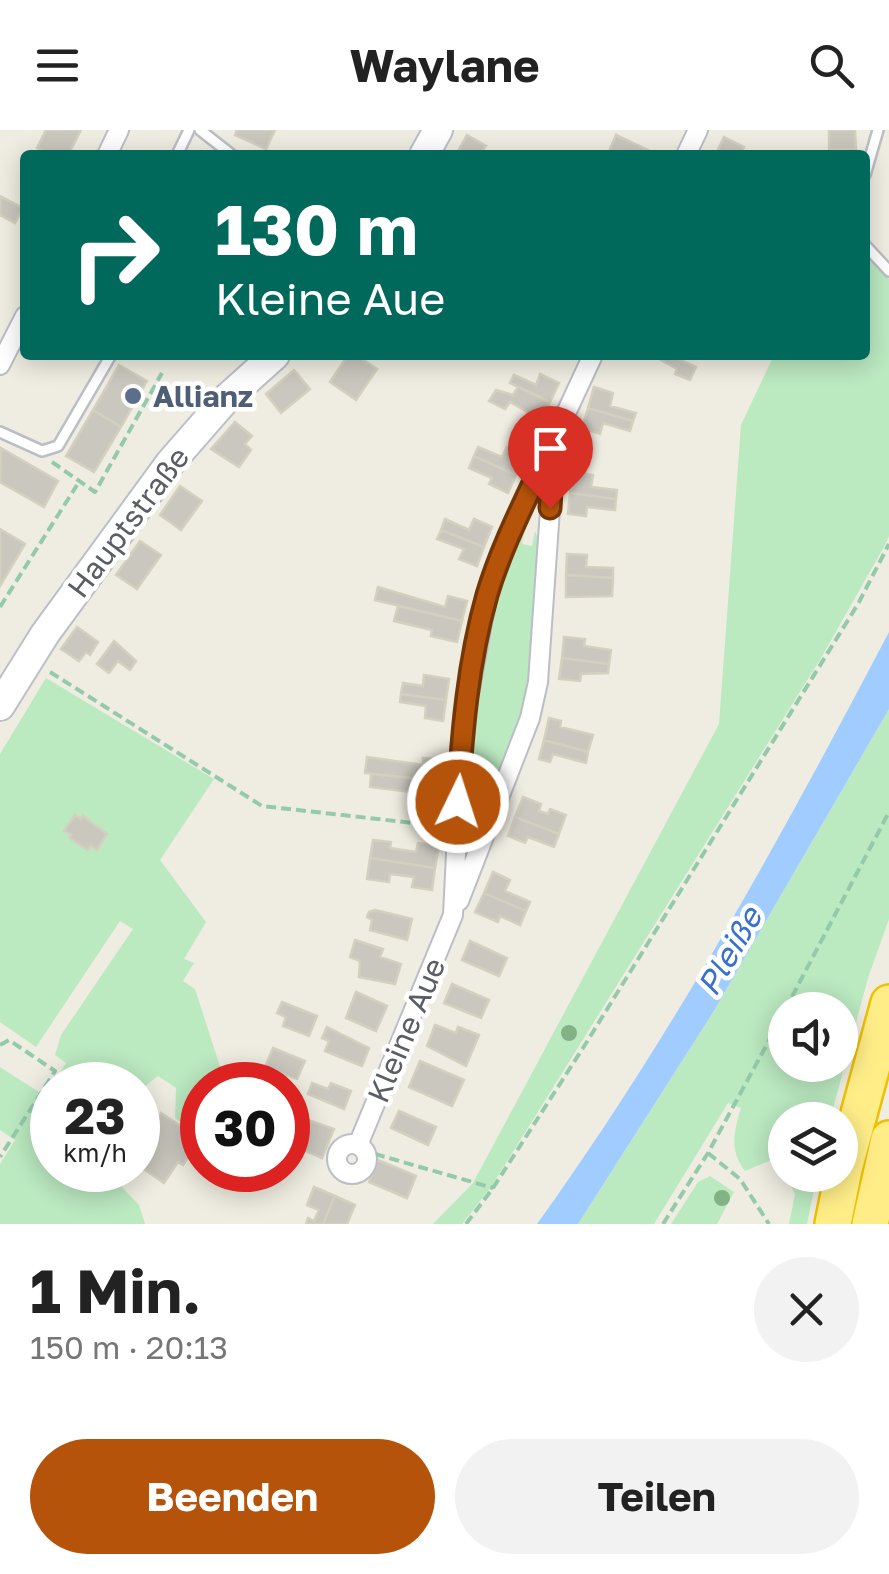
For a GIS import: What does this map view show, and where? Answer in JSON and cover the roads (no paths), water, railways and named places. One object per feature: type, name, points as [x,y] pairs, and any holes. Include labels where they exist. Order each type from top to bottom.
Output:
[{"type":"highway","points":[[832,1224],[889,1002]]},
{"type":"highway","points":[[870,1224],[889,1139]]},
{"type":"main road","name":"Hauptstraße","points":[[2,698],[196,431],[270,360]]},
{"type":"street","points":[[0,364],[20,326]]},
{"type":"street","name":"Kleine Aue","points":[[454,916],[462,732],[487,596],[502,551],[591,360]]},
{"type":"street","name":"Kleine Aue","points":[[362,1148],[496,812],[534,700],[542,645],[554,438]]},
{"type":"lane","points":[[200,130],[226,150]]},
{"type":"lane","points":[[870,158],[878,130]]},
{"type":"lane","points":[[870,250],[889,271]]},
{"type":"lane","points":[[0,432],[42,451],[58,446],[108,360]]},
{"type":"water","name":"Pleiße","points":[[889,632],[889,709],[712,1014],[578,1224],[537,1224],[634,1081],[724,934]]},
{"type":"place","name":"Allianz","points":[[133,396]]}]
